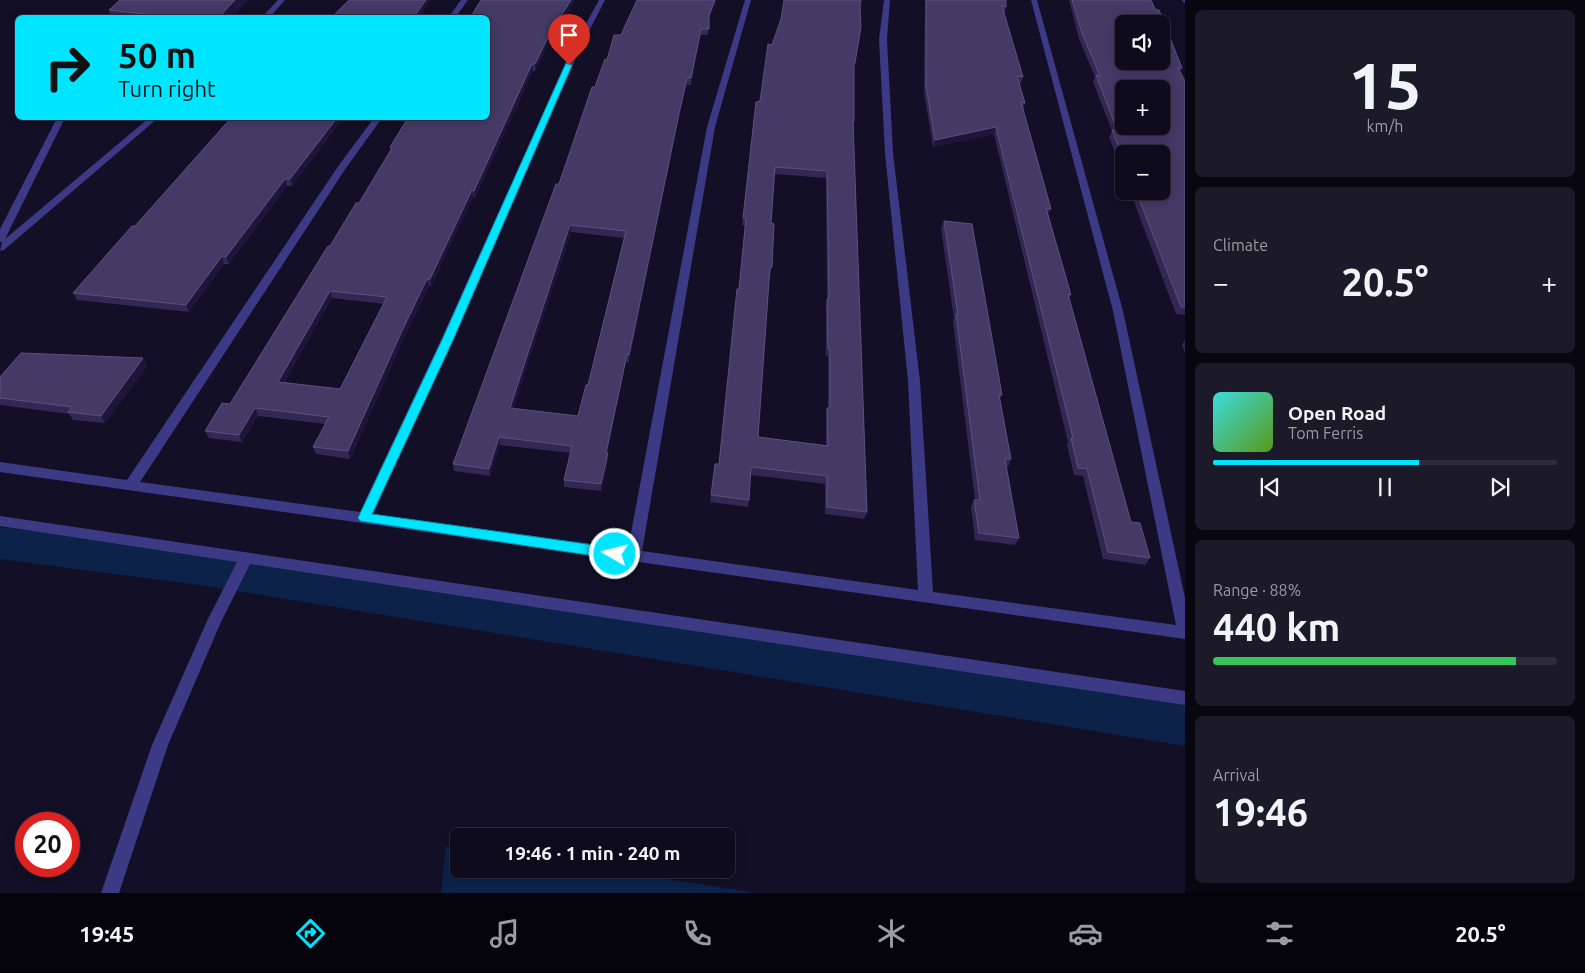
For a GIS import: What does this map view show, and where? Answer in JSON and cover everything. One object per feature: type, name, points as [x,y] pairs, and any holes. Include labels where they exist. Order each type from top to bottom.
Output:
[{"type":"lane","points":[[267,15],[282,0]]},
{"type":"lane","points":[[452,15],[464,0]]},
{"type":"lane","points":[[364,518],[448,340],[576,49],[602,0]]},
{"type":"lane","points":[[634,556],[711,126],[748,0]]},
{"type":"lane","points":[[887,0],[883,39],[889,153],[914,381],[926,597]]},
{"type":"lane","points":[[0,467],[1185,633],[1118,311],[1034,0]]},
{"type":"lane","points":[[0,240],[60,120]]},
{"type":"lane","points":[[0,248],[152,120]]},
{"type":"lane","points":[[131,485],[342,167],[377,120]]},
{"type":"lane","points":[[0,521],[1185,698]]},
{"type":"lane","points":[[110,893],[160,745],[214,621],[245,559]]},
{"type":"water","points":[[446,846],[450,847],[450,878],[660,878],[758,893],[441,893]]},
{"type":"building","points":[[120,0],[235,0],[221,15],[155,15],[109,10]]},
{"type":"building","points":[[349,0],[426,0],[415,15],[334,15]]},
{"type":"building","points":[[481,0],[571,0],[550,33],[535,64],[532,64],[474,191],[472,190],[430,279],[427,279],[402,331],[348,451],[313,447],[329,417],[255,408],[239,435],[205,431],[222,403],[230,404],[328,246],[330,246],[356,203],[359,203],[392,148],[390,147],[407,120],[490,120],[490,15],[472,15]],"holes":[[[330,291],[387,297],[340,389],[278,382]]]},
{"type":"building","points":[[637,0],[715,0],[709,15],[709,29],[701,29],[691,78],[687,78],[629,355],[627,354],[606,453],[608,453],[601,484],[564,480],[572,446],[499,437],[489,469],[453,464],[556,184],[559,184],[592,87],[595,87],[605,59],[607,60],[614,35],[621,35]],"holes":[[[570,225],[626,231],[588,385],[586,385],[578,416],[510,408]]]},
{"type":"building","points":[[784,0],[861,0],[861,27],[854,63],[853,121],[867,512],[827,507],[827,476],[751,467],[749,500],[711,495],[715,464],[719,464],[737,289],[739,289],[746,218],[743,218],[756,102],[760,101],[768,44],[772,45],[781,19]],"holes":[[[775,167],[827,171],[829,299],[827,299],[828,349],[830,349],[830,408],[827,408],[828,446],[758,437],[770,267],[772,267],[774,224],[771,223]]]},
{"type":"building","points":[[926,0],[1006,0],[1006,7],[1002,6],[1023,77],[1017,76],[1025,103],[1021,102],[1051,209],[1046,208],[1071,295],[1068,294],[1131,522],[1140,523],[1150,558],[1108,552],[1087,469],[1078,468],[1071,438],[1073,438],[996,127],[935,140],[926,86]]},
{"type":"building","points":[[1072,0],[1151,0],[1155,9],[1159,10],[1161,15],[1115,15],[1115,70],[1170,70],[1170,38],[1182,68],[1178,68],[1185,81],[1185,307],[1181,307],[1139,200],[1170,200],[1170,145],[1118,145],[1112,130],[1115,130],[1115,135],[1170,135],[1170,80],[1115,80],[1115,125],[1096,75],[1100,76],[1082,33]]},
{"type":"building","points":[[229,120],[335,120],[290,179],[285,179],[226,257],[222,256],[186,305],[73,293],[132,226],[135,226]]},
{"type":"building","points":[[944,221],[972,224],[1002,395],[999,395],[1011,459],[1005,459],[1019,538],[979,533],[974,500],[980,500],[956,314],[958,315]]},
{"type":"building","points":[[21,353],[143,358],[101,416],[68,412],[72,407],[0,398],[0,377]]},
{"type":"waterway","points":[[0,543],[207,569],[1185,724]]},
{"type":"route","points":[[569,65],[448,340],[364,518],[615,554]]}]
